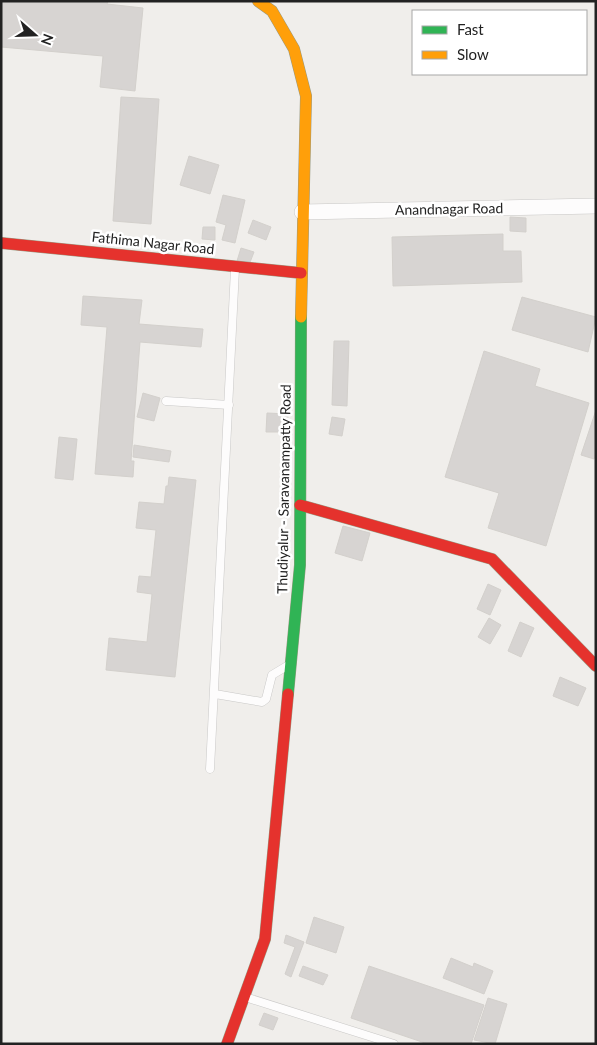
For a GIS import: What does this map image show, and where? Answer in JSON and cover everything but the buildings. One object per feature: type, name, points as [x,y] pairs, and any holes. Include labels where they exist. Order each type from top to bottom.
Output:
[{"type":"main road","name":"Thudiyalur - Saravanampatty Road","points":[[227,1044],[265,939],[300,565],[301,274],[306,96],[294,49],[272,11],[258,1]]},
{"type":"main road","name":"Fathima Nagar Road","points":[[1,243],[301,274]]},
{"type":"main road","points":[[300,505],[492,559],[596,666]]},
{"type":"street","name":"Anandnagar Road","points":[[302,212],[596,206]]},
{"type":"lane","points":[[210,769],[235,267]]},
{"type":"lane","points":[[166,401],[229,405]]},
{"type":"lane","points":[[215,694],[253,702],[262,702],[266,699],[272,675],[291,663]]},
{"type":"lane","points":[[245,997],[394,1044]]},
{"type":"traffic: fast","points":[[288,694],[300,565],[301,317]]},
{"type":"traffic: slow","points":[[258,1],[272,11],[294,49],[306,96],[301,317]]},
{"type":"traffic: jam","points":[[1,243],[301,273]]},
{"type":"traffic: jam","points":[[300,505],[492,559],[596,666]]},
{"type":"traffic: jam","points":[[227,1044],[265,939],[288,694]]}]
